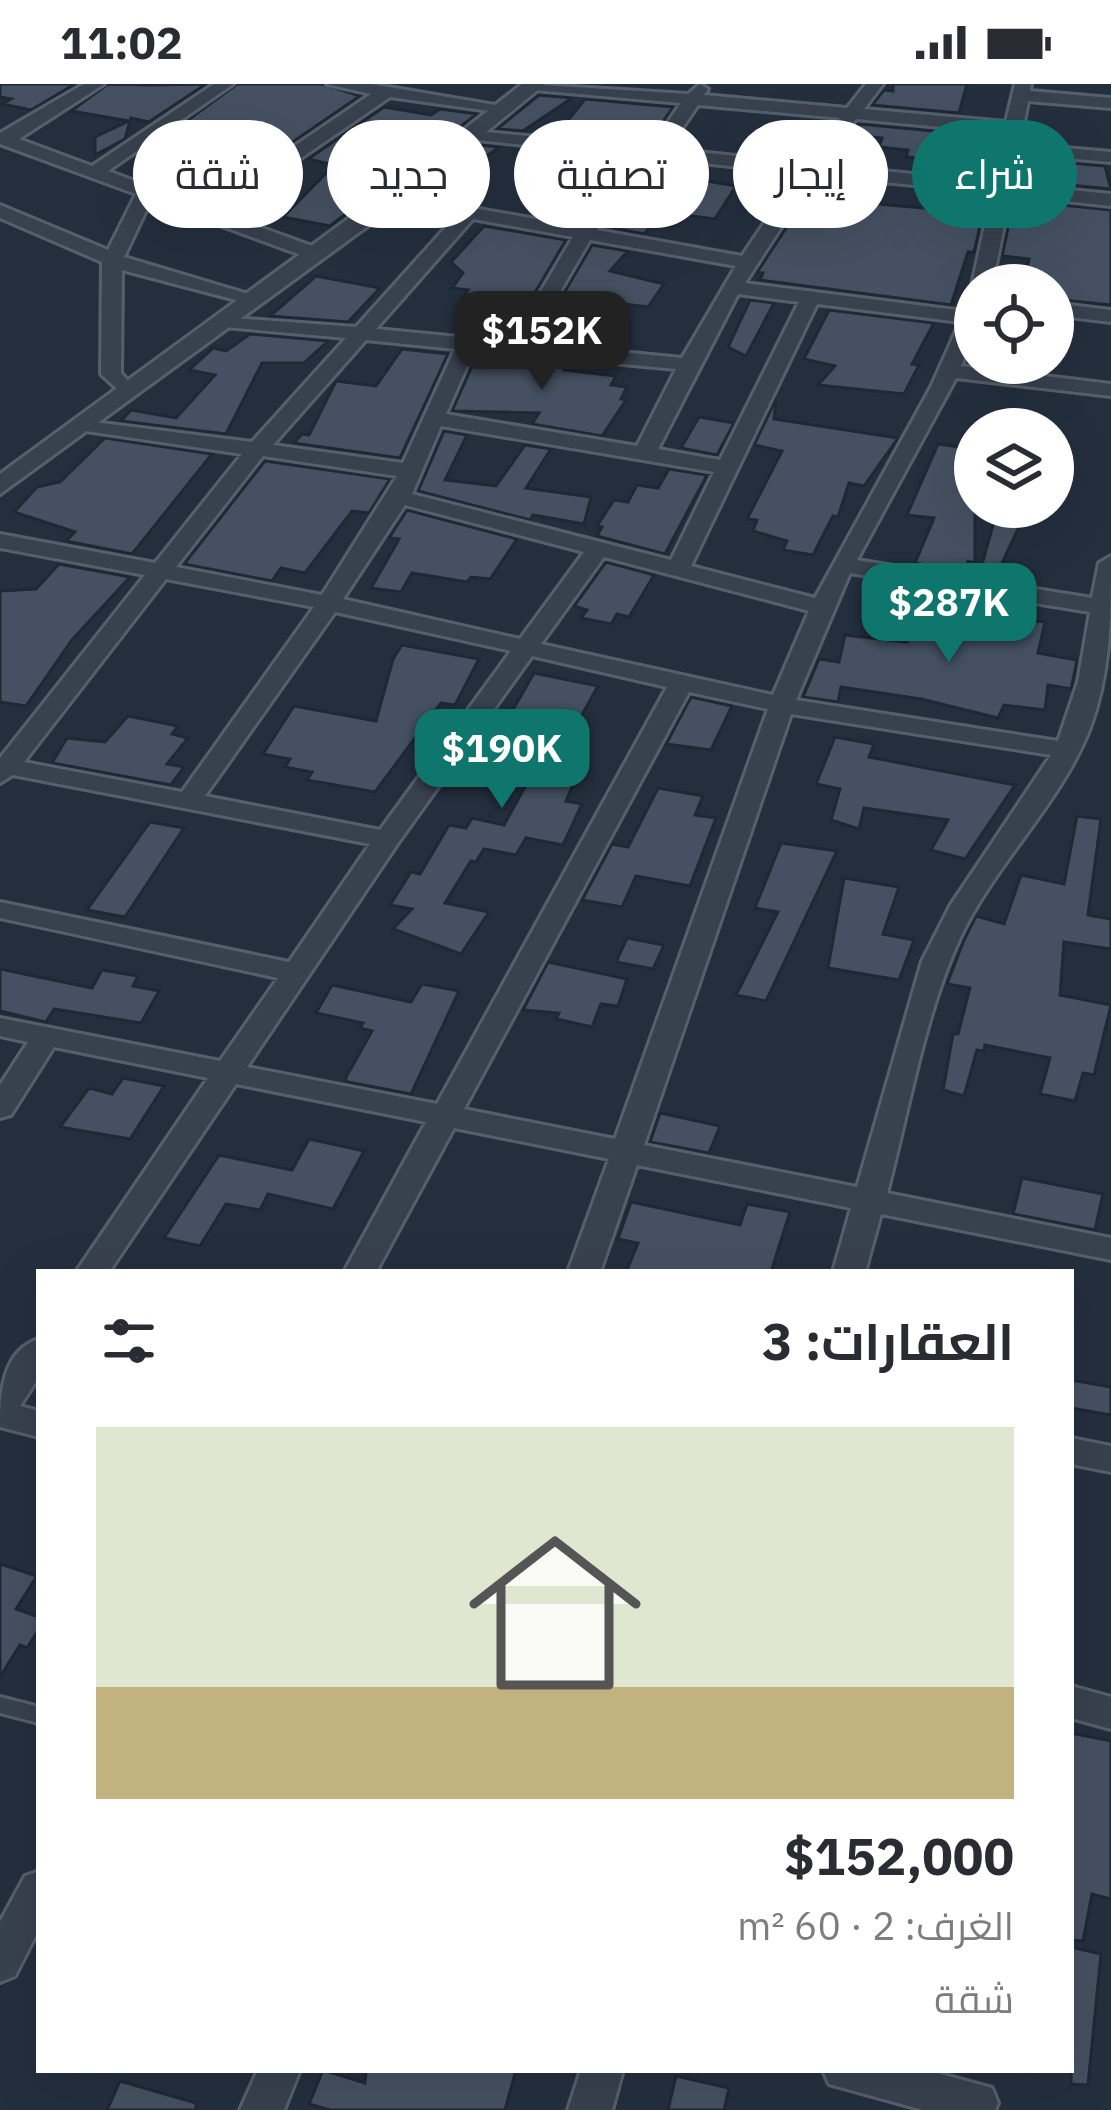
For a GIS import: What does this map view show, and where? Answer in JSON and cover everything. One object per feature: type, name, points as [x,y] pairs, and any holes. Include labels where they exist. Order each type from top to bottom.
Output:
[{"type":"street","points":[[3,139],[96,84]]},
{"type":"street","points":[[93,173],[225,84]]},
{"type":"street","points":[[452,101],[464,84]]},
{"type":"street","points":[[487,120],[534,84],[698,92],[920,120]]},
{"type":"street","points":[[847,120],[875,84]]},
{"type":"street","points":[[346,85],[503,108]]},
{"type":"street","points":[[1014,120],[1023,89],[1111,103]]},
{"type":"street","points":[[303,149],[386,92]]},
{"type":"street","points":[[677,120],[698,92]]},
{"type":"street","points":[[3,139],[133,187]]},
{"type":"street","points":[[1077,154],[1111,157]]},
{"type":"street","points":[[1077,197],[1111,200]]},
{"type":"street","points":[[0,212],[112,261],[179,283],[255,299]]},
{"type":"street","points":[[490,217],[746,262]]},
{"type":"street","points":[[128,393],[111,374],[112,261],[133,218]]},
{"type":"street","points":[[245,228],[316,254]]},
{"type":"street","points":[[0,486],[351,228]]},
{"type":"street","points":[[387,839],[4,771],[254,453],[455,228]]},
{"type":"street","points":[[517,349],[589,228]]},
{"type":"street","points":[[646,451],[685,364],[770,228]]},
{"type":"street","points":[[987,264],[995,228]]},
{"type":"street","points":[[730,287],[954,311]]},
{"type":"street","points":[[678,569],[811,297]]},
{"type":"street","points":[[1074,312],[1111,316]]},
{"type":"street","points":[[225,320],[685,364]]},
{"type":"street","points":[[188,801],[399,497],[467,344]]},
{"type":"street","points":[[585,1269],[782,705],[843,565],[954,361]]},
{"type":"street","points":[[950,371],[1111,390]]},
{"type":"street","points":[[437,419],[729,467]]},
{"type":"street","points":[[86,424],[254,453],[411,472]]},
{"type":"street","points":[[399,497],[823,607]]},
{"type":"street","points":[[0,541],[328,603],[782,705],[1067,750]]},
{"type":"street","points":[[94,1269],[387,839],[598,549]]},
{"type":"street","points":[[850,1269],[942,947],[1067,750],[1101,682],[1100,606],[1111,562]]},
{"type":"street","points":[[843,565],[1100,606]]},
{"type":"street","points":[[362,1269],[681,684]]},
{"type":"street","points":[[0,910],[297,973]]},
{"type":"street","points":[[0,1027],[867,1204],[1111,1249]]},
{"type":"street","points":[[0,1108],[47,1036]]},
{"type":"street","points":[[36,1356],[0,1411],[36,1423]]},
{"type":"street","points":[[1074,1452],[1111,1459]]},
{"type":"street","points":[[1074,1703],[1111,1713]]},
{"type":"street","points":[[0,1963],[36,1895]]},
{"type":"street","points":[[262,2110],[278,2073]]},
{"type":"street","points":[[590,2110],[601,2073]]},
{"type":"street","points":[[861,2073],[978,2094]]},
{"type":"lane","points":[[0,1705],[36,1714]]},
{"type":"building","points":[[0,84],[75,84],[31,110],[2,104],[11,99],[0,97]]},
{"type":"building","points":[[108,84],[206,84],[152,120],[131,118],[125,139],[95,155],[95,137],[129,121],[71,111]]},
{"type":"building","points":[[237,84],[323,84],[360,96],[303,135],[303,120],[188,120]]},
{"type":"building","points":[[893,84],[967,84],[959,113],[872,105],[884,90],[893,91]]},
{"type":"building","points":[[539,95],[572,98],[539,120],[514,120],[514,130],[497,129]]},
{"type":"building","points":[[585,99],[673,107],[664,120],[568,120]]},
{"type":"building","points":[[384,107],[431,115],[440,109],[477,114],[469,120],[365,120]]},
{"type":"building","points":[[888,127],[912,129],[912,157],[906,157],[908,150],[888,148]]},
{"type":"building","points":[[327,146],[327,163],[308,159]]},
{"type":"building","points":[[1077,164],[1105,166],[1111,189],[1077,186]]},
{"type":"building","points":[[327,172],[327,225],[303,221],[303,197]]},
{"type":"building","points":[[709,181],[733,185],[715,219],[709,218]]},
{"type":"building","points":[[888,205],[912,207],[912,228],[980,228],[974,252],[968,252],[964,264],[954,264],[951,305],[760,280],[763,273],[757,272],[786,228],[888,228]]},
{"type":"building","points":[[1077,206],[1111,210],[1111,305],[1074,301],[1074,264],[1028,264],[1029,259],[1002,256],[1008,228],[1077,228]]},
{"type":"building","points":[[482,228],[566,240],[509,337],[466,333],[476,307],[458,305],[468,290],[452,288],[463,273],[451,262]]},
{"type":"building","points":[[614,228],[649,228],[644,234]]},
{"type":"building","points":[[592,245],[628,251],[610,271],[664,284],[648,307],[608,302],[582,344],[537,339]]},
{"type":"building","points":[[316,276],[380,288],[348,322],[270,316]]},
{"type":"building","points":[[750,300],[774,303],[746,356],[728,347]]},
{"type":"building","points":[[829,310],[934,323],[912,364],[919,365],[904,394],[818,385],[835,366],[804,359]]},
{"type":"building","points":[[250,334],[328,341],[304,363],[262,363],[226,434],[121,421],[131,410],[176,418],[215,375],[189,370],[213,348],[226,351]]},
{"type":"building","points":[[402,349],[448,354],[400,458],[294,443],[302,434],[309,435],[336,381],[376,386]]},
{"type":"building","points":[[477,355],[569,363],[564,370],[616,376],[611,385],[627,387],[621,399],[626,400],[602,436],[532,424],[539,413],[452,411]]},
{"type":"building","points":[[776,399],[774,419],[898,438],[864,486],[849,483],[838,517],[833,516],[813,555],[783,550],[787,541],[753,531],[757,520],[747,519],[782,451],[754,445]]},
{"type":"building","points":[[699,417],[734,423],[717,455],[681,448]]},
{"type":"building","points":[[444,431],[467,435],[445,480],[496,486],[525,445],[551,449],[526,488],[591,497],[584,524],[533,515],[530,520],[418,491]]},
{"type":"building","points":[[105,438],[212,454],[132,554],[66,541],[75,532],[14,512],[37,487],[60,482]]},
{"type":"building","points":[[938,444],[954,446],[954,528],[975,528],[975,563],[968,561],[965,573],[915,563],[934,518],[907,515]]},
{"type":"building","points":[[265,461],[390,479],[369,513],[352,511],[305,573],[281,568],[272,581],[184,564]]},
{"type":"building","points":[[669,469],[707,475],[665,554],[597,536],[602,527],[597,526],[614,500],[628,502],[637,485],[658,488]]},
{"type":"building","points":[[407,510],[517,539],[490,579],[471,577],[467,582],[412,573],[401,592],[371,588],[399,539],[389,538]]},
{"type":"building","points":[[992,528],[1018,528],[995,578],[979,575]]},
{"type":"building","points":[[606,562],[654,575],[629,617],[617,614],[611,624],[581,618],[587,610],[574,606]]},
{"type":"building","points":[[59,564],[130,577],[72,640],[26,706],[0,702],[0,591],[36,589]]},
{"type":"building","points":[[935,591],[960,595],[953,625],[1007,633],[1010,618],[1045,622],[1038,653],[1077,660],[1071,689],[1048,685],[1045,710],[1004,705],[998,718],[921,699],[841,687],[838,702],[803,697],[819,659],[839,662],[845,635],[907,642],[909,626],[926,628]]},
{"type":"building","points":[[402,645],[479,659],[455,705],[441,703],[375,792],[307,780],[312,772],[285,767],[290,759],[263,754],[294,706],[376,721],[393,659]]},
{"type":"building","points":[[534,673],[598,686],[573,731],[558,729],[552,768],[578,773],[566,801],[582,804],[563,845],[526,838],[516,855],[484,849],[476,862],[471,861],[445,903],[489,912],[461,954],[393,929],[412,909],[390,905],[411,872],[420,874],[449,825],[466,828],[472,818],[504,825],[528,781],[477,772]]},
{"type":"building","points":[[691,697],[732,706],[711,750],[666,744]]},
{"type":"building","points":[[128,716],[178,726],[172,734],[188,738],[167,764],[184,767],[171,785],[52,763],[67,738],[105,742]]},
{"type":"building","points":[[835,737],[874,744],[869,757],[1015,785],[965,859],[931,850],[948,820],[864,808],[859,829],[831,820],[840,789],[816,784]]},
{"type":"building","points":[[658,788],[703,796],[695,815],[716,818],[690,886],[636,876],[622,907],[582,900],[612,844],[628,847]]},
{"type":"building","points":[[1077,816],[1101,819],[1088,915],[1111,919],[1111,949],[1064,942],[1060,995],[1111,1005],[1094,1075],[1083,1073],[1075,1101],[1040,1094],[1050,1058],[985,1045],[984,1051],[977,1050],[964,1096],[943,1090],[953,1034],[958,1034],[970,988],[947,984],[964,940],[976,916],[1004,924],[1021,875],[1064,884]]},
{"type":"building","points":[[150,822],[184,828],[125,917],[87,910]]},
{"type":"building","points":[[781,843],[837,851],[766,1001],[736,995],[778,912],[755,908]]},
{"type":"building","points":[[844,878],[899,887],[883,934],[914,940],[899,980],[828,968]]},
{"type":"building","points":[[627,938],[664,945],[653,969],[616,962]]},
{"type":"building","points":[[548,962],[627,979],[618,1006],[601,1004],[592,1027],[556,1019],[559,1013],[523,1010]]},
{"type":"building","points":[[0,969],[92,988],[102,970],[138,976],[133,986],[159,991],[141,1023],[54,1009],[46,1022],[0,1011]]},
{"type":"building","points":[[422,984],[459,991],[411,1094],[348,1082],[345,1079],[372,1031],[360,1028],[363,1023],[316,1013],[332,985],[411,1002]]},
{"type":"building","points":[[123,1078],[164,1086],[130,1139],[60,1127],[89,1088],[112,1094]]},
{"type":"building","points":[[660,1113],[720,1126],[709,1153],[650,1142]]},
{"type":"building","points":[[309,1139],[364,1151],[333,1209],[268,1194],[260,1210],[226,1204],[200,1246],[164,1238],[219,1155],[292,1170]]},
{"type":"building","points":[[1022,1178],[1103,1194],[1095,1230],[1013,1214]]},
{"type":"building","points":[[631,1202],[740,1225],[747,1204],[790,1212],[772,1269],[627,1269],[638,1243],[618,1239]]},
{"type":"building","points":[[1074,1381],[1111,1387],[1111,1415],[1074,1409]]},
{"type":"building","points":[[0,1564],[36,1576],[16,1609],[36,1616],[36,1634],[27,1648],[20,1645],[0,1677]]},
{"type":"building","points":[[1074,1734],[1111,1741],[1111,1899],[1092,1894],[1083,1941],[1074,1940]]},
{"type":"building","points":[[1074,1948],[1101,1954],[1088,2085],[1071,2084]]},
{"type":"building","points":[[322,2073],[365,2083],[366,2073],[515,2073],[505,2110],[330,2110],[309,2104]]},
{"type":"building","points":[[676,2076],[729,2088],[724,2110],[668,2110]]},
{"type":"building","points":[[120,2081],[196,2103],[196,2110],[107,2110]]}]
